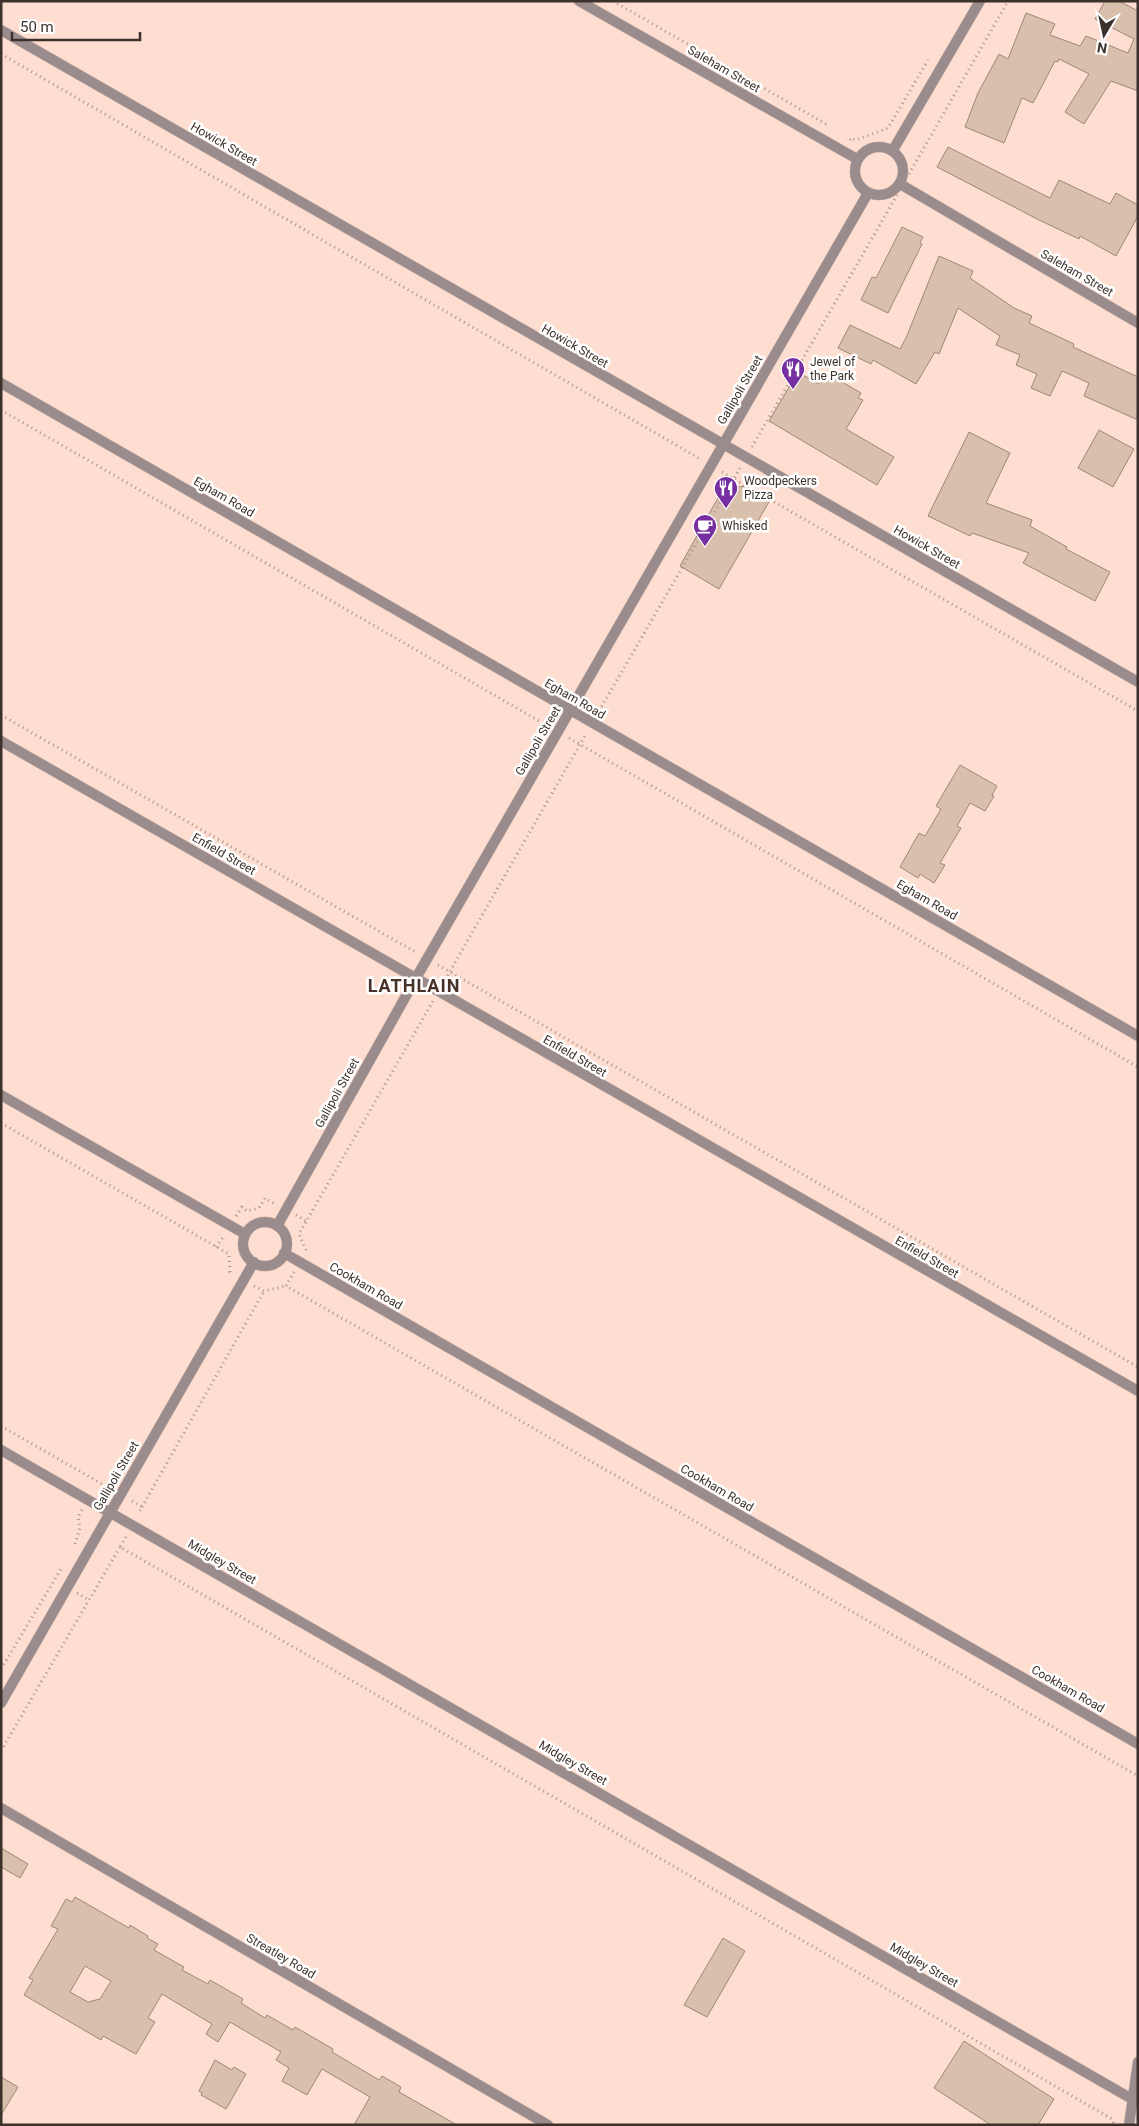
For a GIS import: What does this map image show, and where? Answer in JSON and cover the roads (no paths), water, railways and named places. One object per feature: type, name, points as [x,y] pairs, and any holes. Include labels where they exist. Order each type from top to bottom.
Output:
[{"type":"street","name":"Saleham Street","points":[[579,1],[857,159]]},
{"type":"street","points":[[892,150],[980,1]]},
{"type":"street","name":"Howick Street","points":[[1,30],[1138,682]]},
{"type":"street","points":[[873,147],[883,147],[892,150],[899,157],[903,166],[901,184],[885,194],[876,195],[868,193],[855,178],[854,168],[857,159],[864,151],[873,147]]},
{"type":"street","name":"Saleham Street","points":[[901,184],[1138,323]]},
{"type":"street","name":"Gallipoli Street","points":[[277,1226],[416,978],[868,193]]},
{"type":"street","name":"Egham Road","points":[[1,383],[1138,1036]]},
{"type":"street","name":"Enfield Street","points":[[1,740],[524,1042],[1138,1391]]},
{"type":"street","points":[[1,1095],[245,1234]]},
{"type":"street","points":[[263,1222],[277,1226],[285,1235],[284,1253],[274,1263],[268,1265],[254,1262],[245,1253],[243,1247],[245,1234],[249,1228],[263,1222]]},
{"type":"street","name":"Cookham Road","points":[[284,1253],[1138,1744]]},
{"type":"street","name":"Gallipoli Street","points":[[1,1702],[254,1262]]},
{"type":"street","name":"Midgley Street","points":[[1,1450],[1132,2099]]},
{"type":"street","name":"Streatley Road","points":[[1,1808],[548,2125]]},
{"type":"street","points":[[1129,2125],[1138,2062]]},
{"type":"place","name":"Jewel of the Park","points":[[793,390]]},
{"type":"place","name":"Woodpeckers Pizza","points":[[726,509]]},
{"type":"place","name":"Whisked","points":[[705,547]]},
{"type":"district","name":"LATHLAIN","points":[[414,985]]}]
